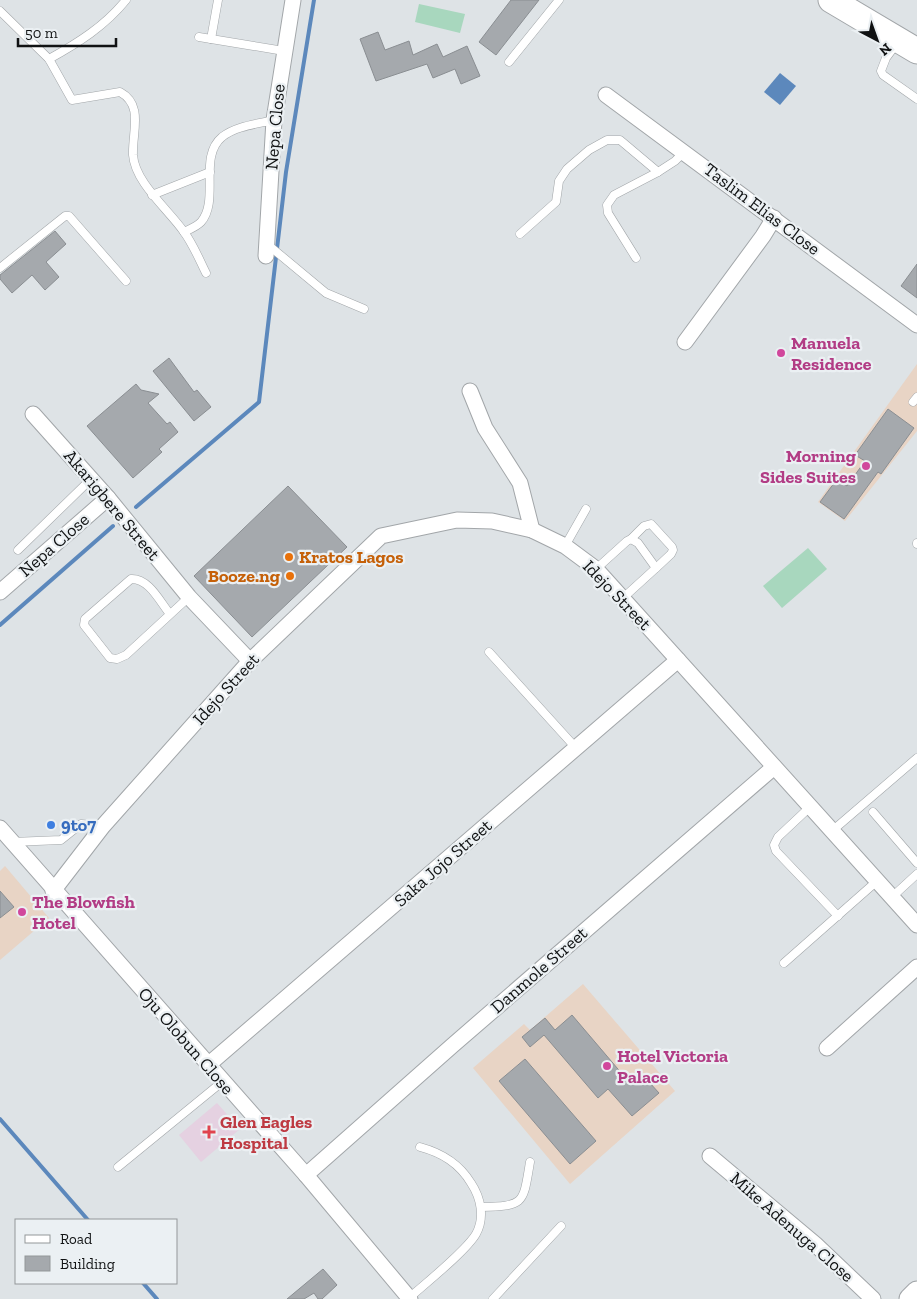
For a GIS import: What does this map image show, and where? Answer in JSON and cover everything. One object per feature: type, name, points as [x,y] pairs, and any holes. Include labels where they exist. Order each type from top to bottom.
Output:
[{"type":"highway","points":[[831,0],[911,40]]},
{"type":"highway","points":[[865,0],[911,40]]},
{"type":"main road","points":[[910,1299],[917,1292]]},
{"type":"street","name":"Nepa Close","points":[[270,251],[274,120],[292,0]]},
{"type":"street","name":"Taslim Elias Close","points":[[606,95],[917,325]]},
{"type":"street","points":[[685,342],[763,236],[774,218]]},
{"type":"street","points":[[470,391],[485,428],[520,483],[532,530]]},
{"type":"street","name":"Akarigbere Street","points":[[33,414],[108,498],[189,597],[250,661]]},
{"type":"street","name":"Nepa Close","points":[[0,592],[108,498]]},
{"type":"street","name":"Idejo Street","points":[[54,891],[103,826],[250,661],[382,536],[456,520],[492,521],[532,530],[565,546],[596,569],[917,925]]},
{"type":"street","name":"Saka Jojo Street","points":[[208,1065],[678,660]]},
{"type":"street","name":"Danmole Street","points":[[306,1175],[453,1044],[774,767]]},
{"type":"street","name":"Oju Olobun Close","points":[[0,828],[306,1175],[410,1299]]},
{"type":"street","points":[[827,1048],[917,967]]},
{"type":"street","name":"Mike Adenuga Close","points":[[710,1156],[814,1244],[874,1299]]},
{"type":"lane","points":[[49,60],[104,24],[126,0]]},
{"type":"lane","points":[[211,39],[218,0]]},
{"type":"lane","points":[[509,62],[559,0]]},
{"type":"lane","points":[[0,11],[49,60],[72,100],[120,92],[133,103],[135,110],[133,156],[135,164],[152,195],[184,232],[206,273]]},
{"type":"lane","points":[[199,37],[284,51]]},
{"type":"lane","points":[[911,40],[886,58],[881,71],[883,75],[917,99]]},
{"type":"lane","points":[[184,232],[196,226],[205,215],[213,153],[222,138],[240,128],[274,120]]},
{"type":"lane","points":[[520,234],[556,202],[559,182],[567,169],[589,150],[606,140],[620,140],[658,172]]},
{"type":"lane","points":[[636,258],[608,213],[607,205],[614,195],[658,172],[685,152]]},
{"type":"lane","points":[[152,195],[210,172]]},
{"type":"lane","points":[[0,268],[65,216],[70,216],[126,282]]},
{"type":"lane","points":[[270,251],[286,260],[326,293],[364,309]]},
{"type":"lane","points":[[18,550],[91,479]]},
{"type":"lane","points":[[565,546],[586,509]]},
{"type":"lane","points":[[596,569],[644,526],[651,524],[673,550],[671,554],[623,598]]},
{"type":"lane","points":[[631,539],[638,543],[656,568]]},
{"type":"lane","points":[[170,614],[145,582],[139,578],[131,579],[85,618],[84,625],[110,658],[117,659],[126,655],[189,597]]},
{"type":"lane","points":[[489,652],[576,748]]},
{"type":"lane","points":[[832,831],[917,758]]},
{"type":"lane","points":[[810,807],[778,836],[774,845],[776,851],[838,916]]},
{"type":"lane","points":[[873,812],[917,863]]},
{"type":"lane","points":[[12,842],[58,841],[66,838],[81,824],[103,826]]},
{"type":"lane","points":[[892,897],[917,874]]},
{"type":"lane","points":[[784,963],[877,881]]},
{"type":"lane","points":[[118,1167],[222,1082]]},
{"type":"lane","points":[[410,1299],[472,1240],[480,1224],[481,1207],[478,1193],[457,1166],[440,1152],[420,1147]]},
{"type":"lane","points":[[481,1207],[509,1206],[521,1200],[525,1191],[530,1162]]},
{"type":"lane","points":[[493,1299],[560,1226]]},
{"type":"shaded area","name":"Morning Sides Suites","points":[[917,364],[917,431],[845,521],[818,502]]},
{"type":"shaded area","name":"The Blowfish Hotel","points":[[5,866],[49,918],[0,960],[0,871]]},
{"type":"shaded area","points":[[583,984],[675,1091],[570,1184],[473,1068],[524,1024],[530,1030]]},
{"type":"shaded area","name":"Glen Eagles Hospital","points":[[217,1103],[240,1129],[201,1162],[179,1135]]},
{"type":"green space","points":[[419,4],[465,14],[460,33],[415,22]]},
{"type":"green space","points":[[808,548],[827,569],[782,608],[763,586]]},
{"type":"water","points":[[780,73],[796,86],[780,105],[764,92]]},
{"type":"building","points":[[511,0],[539,0],[496,55],[479,42]]},
{"type":"building","points":[[378,32],[385,50],[409,41],[413,55],[437,44],[443,57],[467,46],[480,76],[461,84],[455,69],[433,78],[427,64],[376,81],[360,39]]},
{"type":"building","points":[[55,231],[66,244],[46,262],[59,277],[45,290],[32,275],[12,293],[0,279],[0,275]]},
{"type":"building","points":[[917,264],[917,298],[901,286]]},
{"type":"building","points":[[169,358],[194,392],[197,390],[211,407],[194,421],[153,371]]},
{"type":"building","points":[[136,384],[141,390],[159,394],[148,403],[167,424],[170,422],[178,432],[159,449],[162,452],[133,478],[87,426]]},
{"type":"building","name":"Morning Sides Suites","points":[[888,409],[914,428],[881,474],[878,472],[844,519],[820,502],[837,479],[847,486],[865,461],[855,455]]},
{"type":"building","points":[[288,486],[347,547],[252,637],[194,576]]},
{"type":"building","points":[[0,891],[14,907],[0,918]]},
{"type":"building","points":[[572,1015],[629,1082],[640,1072],[659,1093],[632,1116],[608,1089],[598,1098],[544,1035],[530,1047],[522,1037],[545,1018],[555,1030]]},
{"type":"building","points":[[525,1059],[596,1141],[570,1164],[499,1081]]},
{"type":"building","points":[[323,1269],[337,1285],[322,1299],[318,1299],[314,1293],[304,1299],[287,1299]]},
{"type":"waterway","points":[[136,507],[259,402],[286,172],[314,0]]},
{"type":"waterway","points":[[0,625],[113,526]]},
{"type":"waterway","points":[[0,1119],[87,1219]]},
{"type":"waterway","points":[[144,1284],[157,1299]]},
{"type":"place","name":"Manuela Residence","points":[[781,353]]},
{"type":"place","name":"Morning Sides Suites","points":[[866,466]]},
{"type":"place","name":"Kratos Lagos","points":[[289,557]]},
{"type":"place","name":"Booze.ng","points":[[290,576]]},
{"type":"place","name":"9to7","points":[[51,825]]},
{"type":"place","name":"The Blowfish Hotel","points":[[22,912]]},
{"type":"place","name":"Hotel Victoria Palace","points":[[607,1066]]},
{"type":"place","name":"Glen Eagles Hospital","points":[[209,1132]]}]
